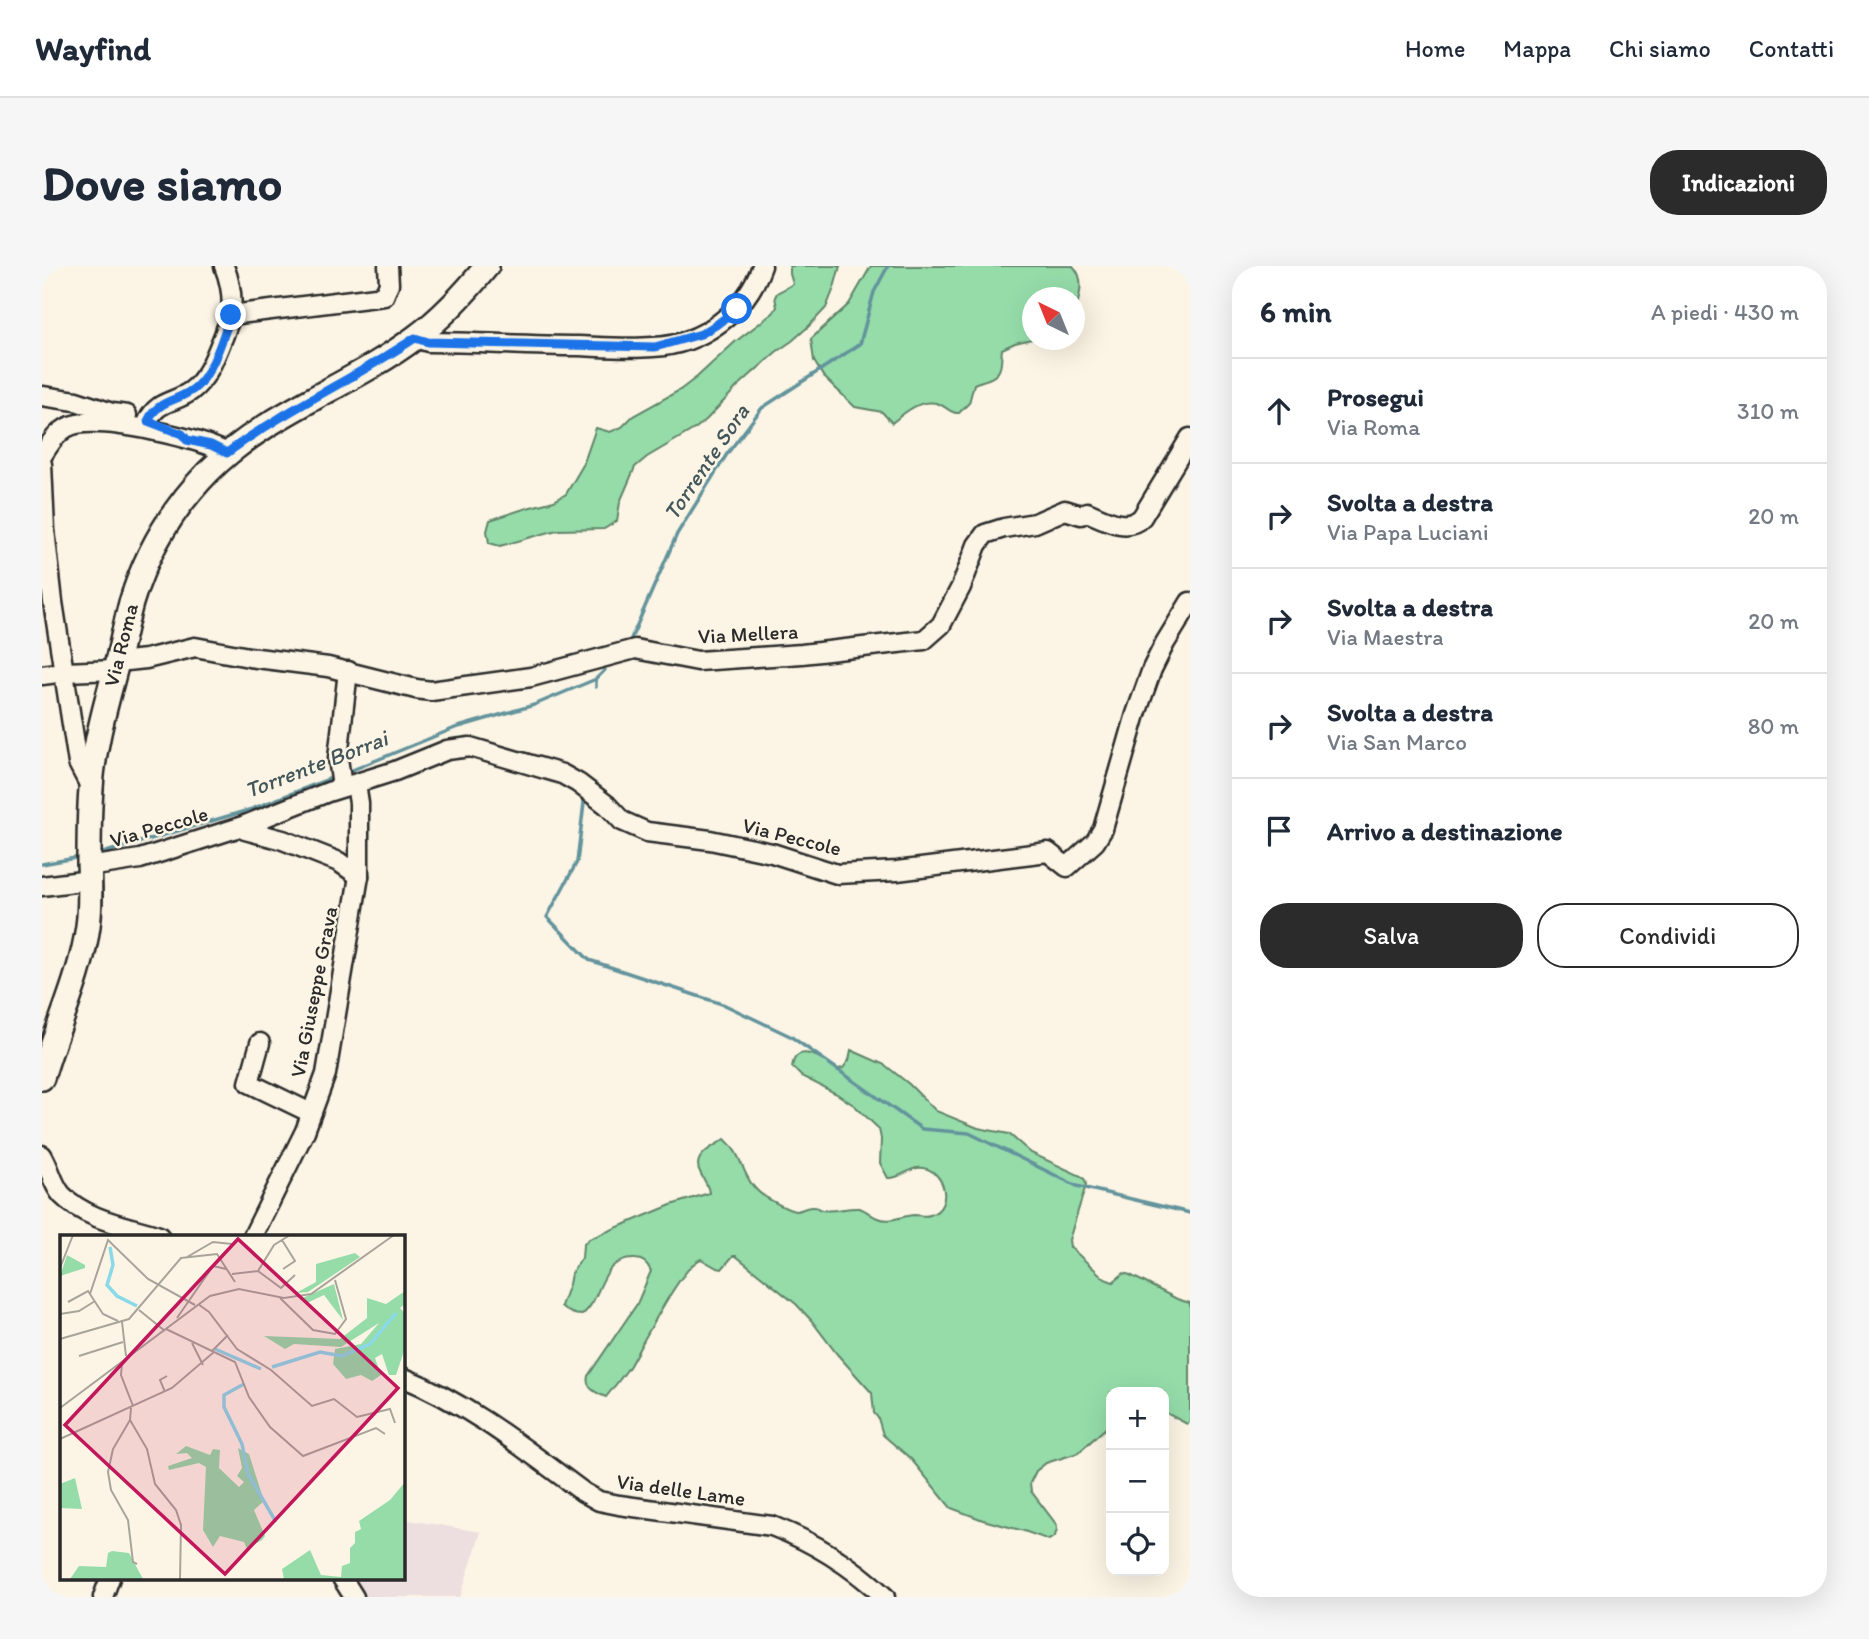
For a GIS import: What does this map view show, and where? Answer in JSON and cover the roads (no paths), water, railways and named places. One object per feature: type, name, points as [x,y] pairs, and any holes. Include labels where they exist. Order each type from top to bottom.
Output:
[{"type":"main road","name":"Via Roma","points":[[42,1078],[84,949],[89,925],[89,839],[95,756],[131,603],[149,555],[177,507],[227,453],[251,435],[415,338],[452,305],[487,266]]},
{"type":"street","points":[[148,421],[158,407],[185,395],[197,386],[213,362],[231,315],[230,282],[224,266]]},
{"type":"street","points":[[231,315],[384,296],[389,284],[388,266]]},
{"type":"street","points":[[415,338],[428,342],[655,347],[692,338],[716,325],[737,309],[756,284],[762,266]]},
{"type":"street","points":[[42,396],[76,401],[148,421],[182,434],[187,440]]},
{"type":"street","points":[[42,456],[52,440],[75,424],[106,424],[147,430],[211,445],[227,453]]},
{"type":"street","name":"Via Mellera","points":[[42,675],[116,665],[195,647],[348,671],[405,687],[431,691],[531,677],[635,649],[698,661],[802,654],[924,640],[941,625],[961,587],[977,545],[985,534],[1035,523],[1065,510],[1081,516],[1087,512],[1125,525],[1136,523],[1190,438]]},
{"type":"street","points":[[42,464],[45,530],[52,590],[78,762],[91,788]]},
{"type":"street","name":"Via Peccole","points":[[42,886],[89,870],[140,859],[240,827],[346,783],[396,771],[447,750],[470,747],[562,774],[578,782],[622,821],[648,832],[710,840],[772,853],[837,874],[897,871],[1048,852],[1067,867],[1095,842],[1103,829],[1136,713],[1152,669],[1164,643],[1190,602]]},
{"type":"street","name":"Via Giuseppe Grava","points":[[254,1235],[305,1131],[326,1073],[359,876],[359,803],[346,783],[338,758],[348,671]]},
{"type":"street","name":"Via Peccole","points":[[240,827],[339,862],[359,876]]},
{"type":"street","points":[[260,1043],[249,1083],[311,1113]]},
{"type":"street","points":[[42,1155],[63,1196],[99,1218],[153,1235]]},
{"type":"street","name":"Via delle Lame","points":[[404,1378],[444,1396],[480,1417],[599,1501],[772,1526],[793,1534],[847,1565],[885,1597]]},
{"type":"street","points":[[103,1597],[109,1580]]},
{"type":"street","points":[[343,1580],[354,1597]]},
{"type":"waterway","name":"Torrente Sora","points":[[630,641],[677,534],[727,454],[762,408],[860,344],[874,292],[888,266]]},
{"type":"waterway","name":"Torrente Borrai","points":[[596,687],[596,679],[605,670]]},
{"type":"waterway","name":"Torrente Borrai","points":[[345,773],[455,728],[534,705],[596,679]]},
{"type":"waterway","name":"Torrente Borrai","points":[[96,855],[252,809],[334,777]]},
{"type":"waterway","points":[[585,794],[577,862],[547,917],[589,960],[725,1005],[790,1036],[922,1129],[969,1133],[1077,1186],[1190,1213]]},
{"type":"waterway","name":"Torrente Borrai","points":[[42,864],[81,857]]}]
